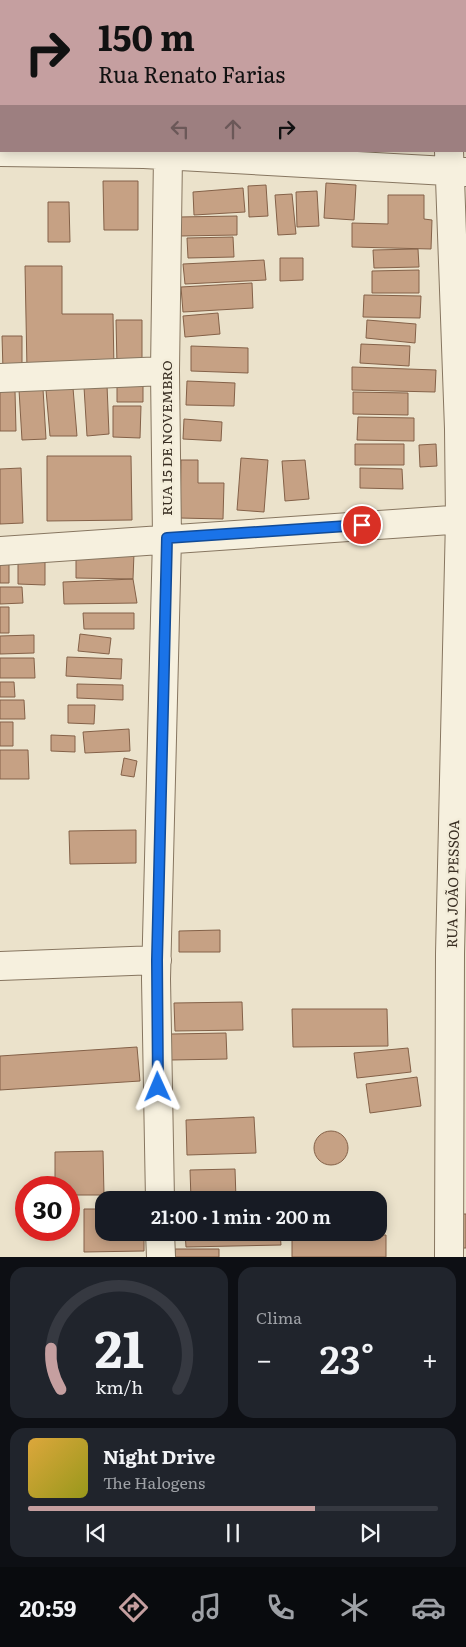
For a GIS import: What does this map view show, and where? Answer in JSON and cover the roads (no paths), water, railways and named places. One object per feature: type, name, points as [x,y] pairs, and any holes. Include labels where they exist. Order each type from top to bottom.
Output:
[{"type":"street","points":[[0,152],[152,153],[454,165]]},
{"type":"street","name":"RUA 15 DE NOVEMBRO","points":[[152,153],[165,371],[167,538],[157,960],[160,1191]]},
{"type":"street","name":"RUA JOÃO PESSOA","points":[[448,1257],[458,1108],[450,954],[463,519],[459,429],[454,165]]},
{"type":"street","points":[[0,378],[165,371]]},
{"type":"street","points":[[0,551],[463,519]]},
{"type":"street","points":[[0,966],[157,960]]},
{"type":"street","points":[[160,1241],[161,1257]]}]
